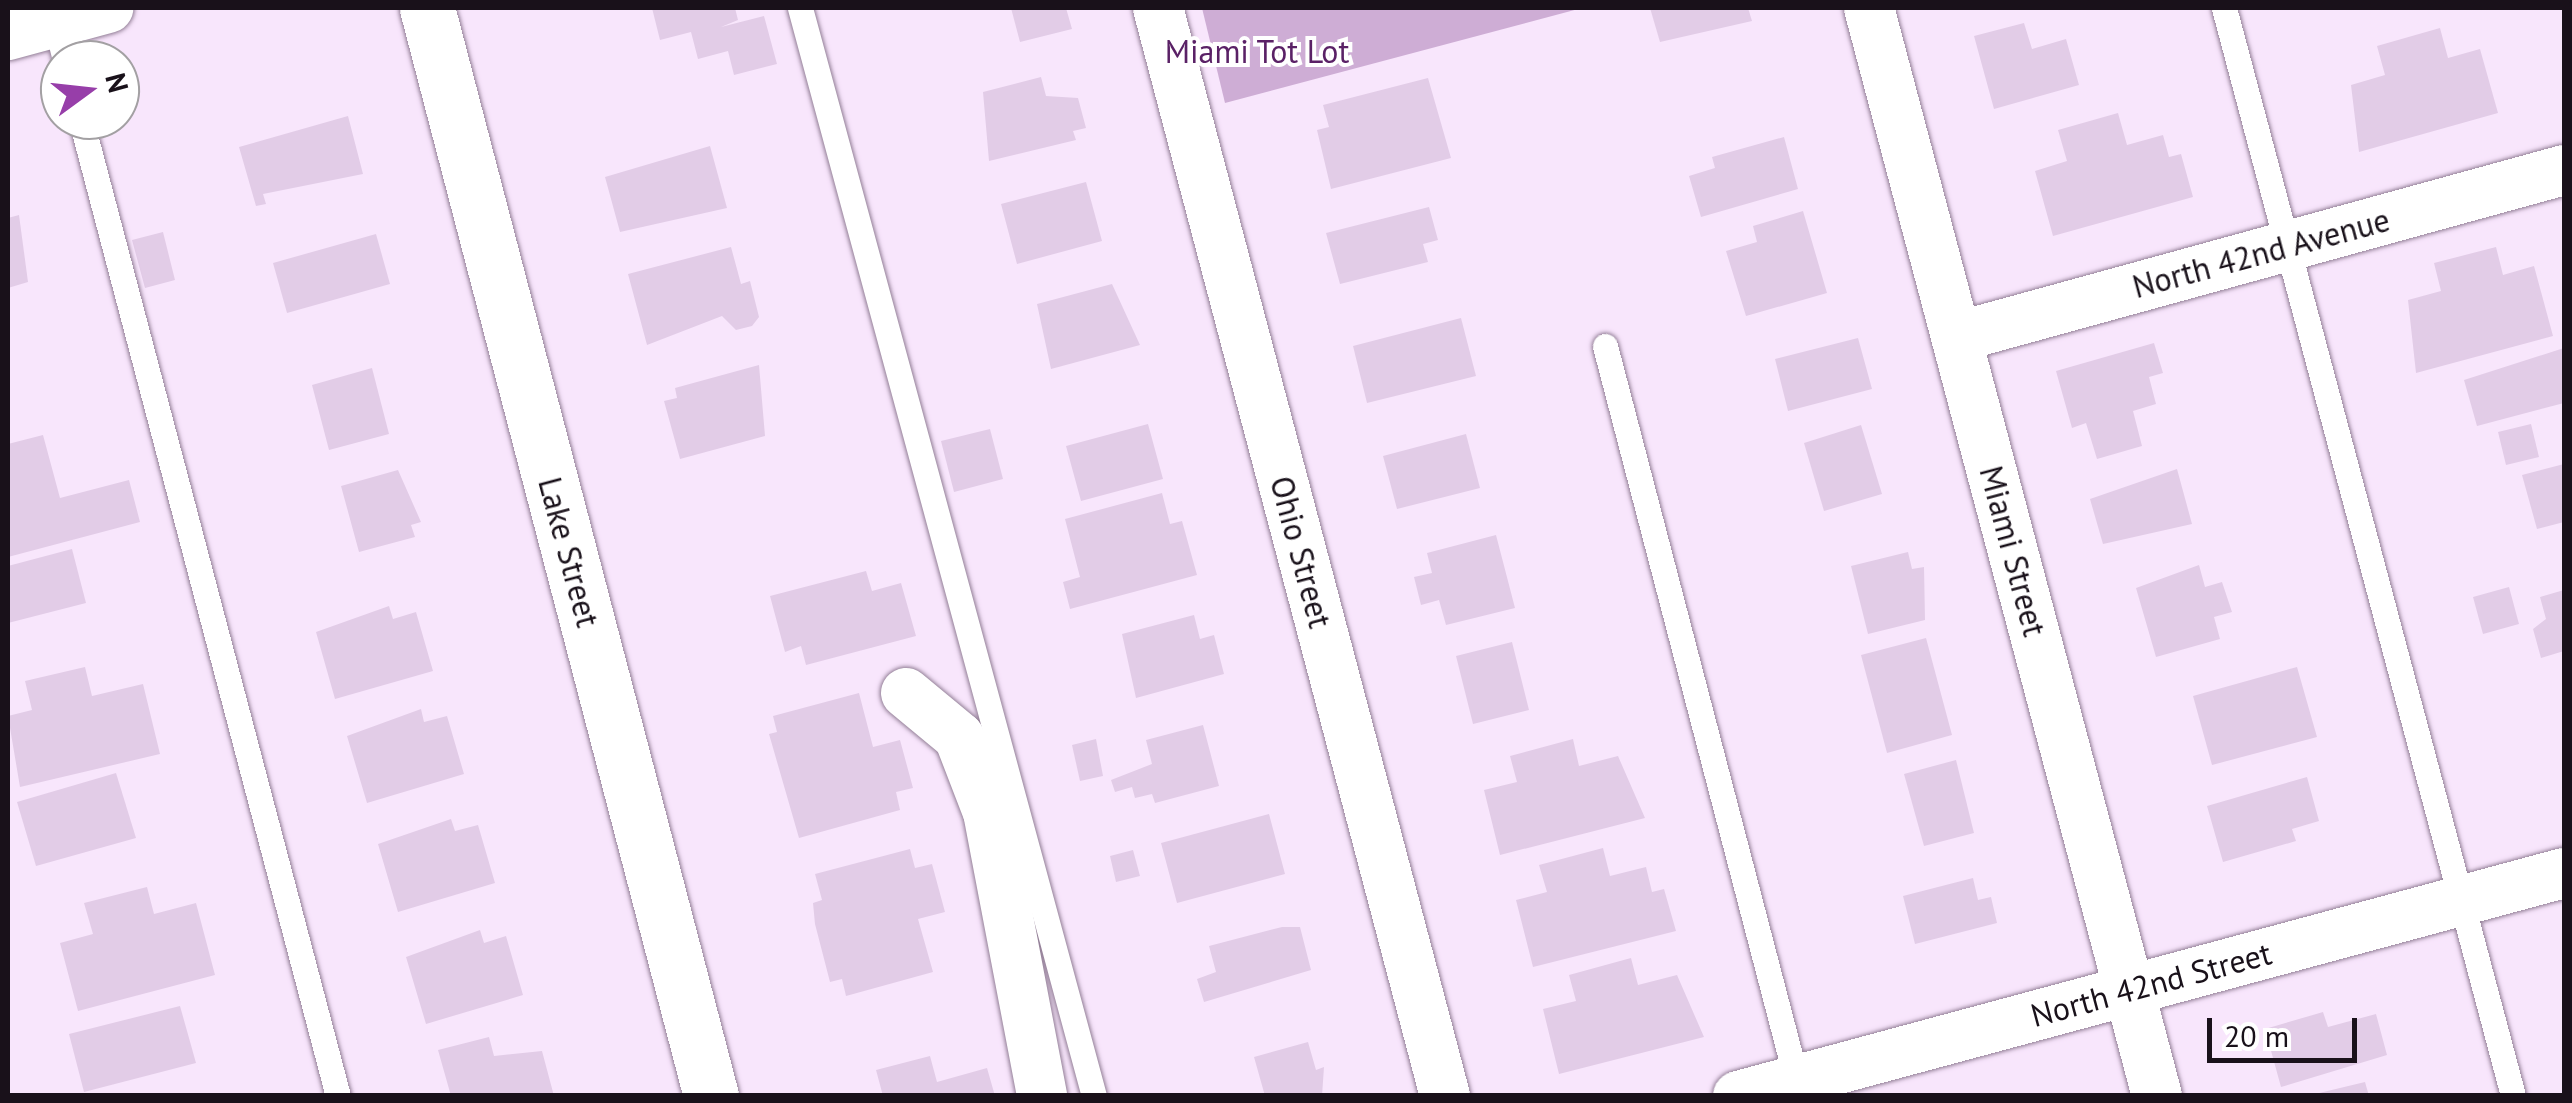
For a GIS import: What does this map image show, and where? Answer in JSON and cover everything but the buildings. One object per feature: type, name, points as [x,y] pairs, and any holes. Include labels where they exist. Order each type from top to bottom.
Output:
[{"type":"main road","name":"Lake Street","points":[[427,8],[711,1096]]},
{"type":"street","points":[[8,35],[58,30],[108,8]]},
{"type":"street","name":"Ohio Street","points":[[1158,8],[1445,1096]]},
{"type":"street","name":"Miami Street","points":[[1869,8],[2157,1096]]},
{"type":"street","name":"North 42nd Avenue","points":[[1957,338],[2564,170]]},
{"type":"street","points":[[906,693],[959,736],[988,812],[1042,1096]]},
{"type":"street","name":"North 42nd Street","points":[[1738,1096],[1798,1088],[2129,990],[2564,873]]},
{"type":"lane","points":[[800,8],[1094,1096]]},
{"type":"lane","points":[[2224,8],[2513,1096]]},
{"type":"lane","points":[[86,140],[338,1096]]},
{"type":"lane","points":[[1605,346],[1798,1088]]},
{"type":"green space","name":"Miami Tot Lot","points":[[1202,8],[1582,8],[1225,103]]}]
